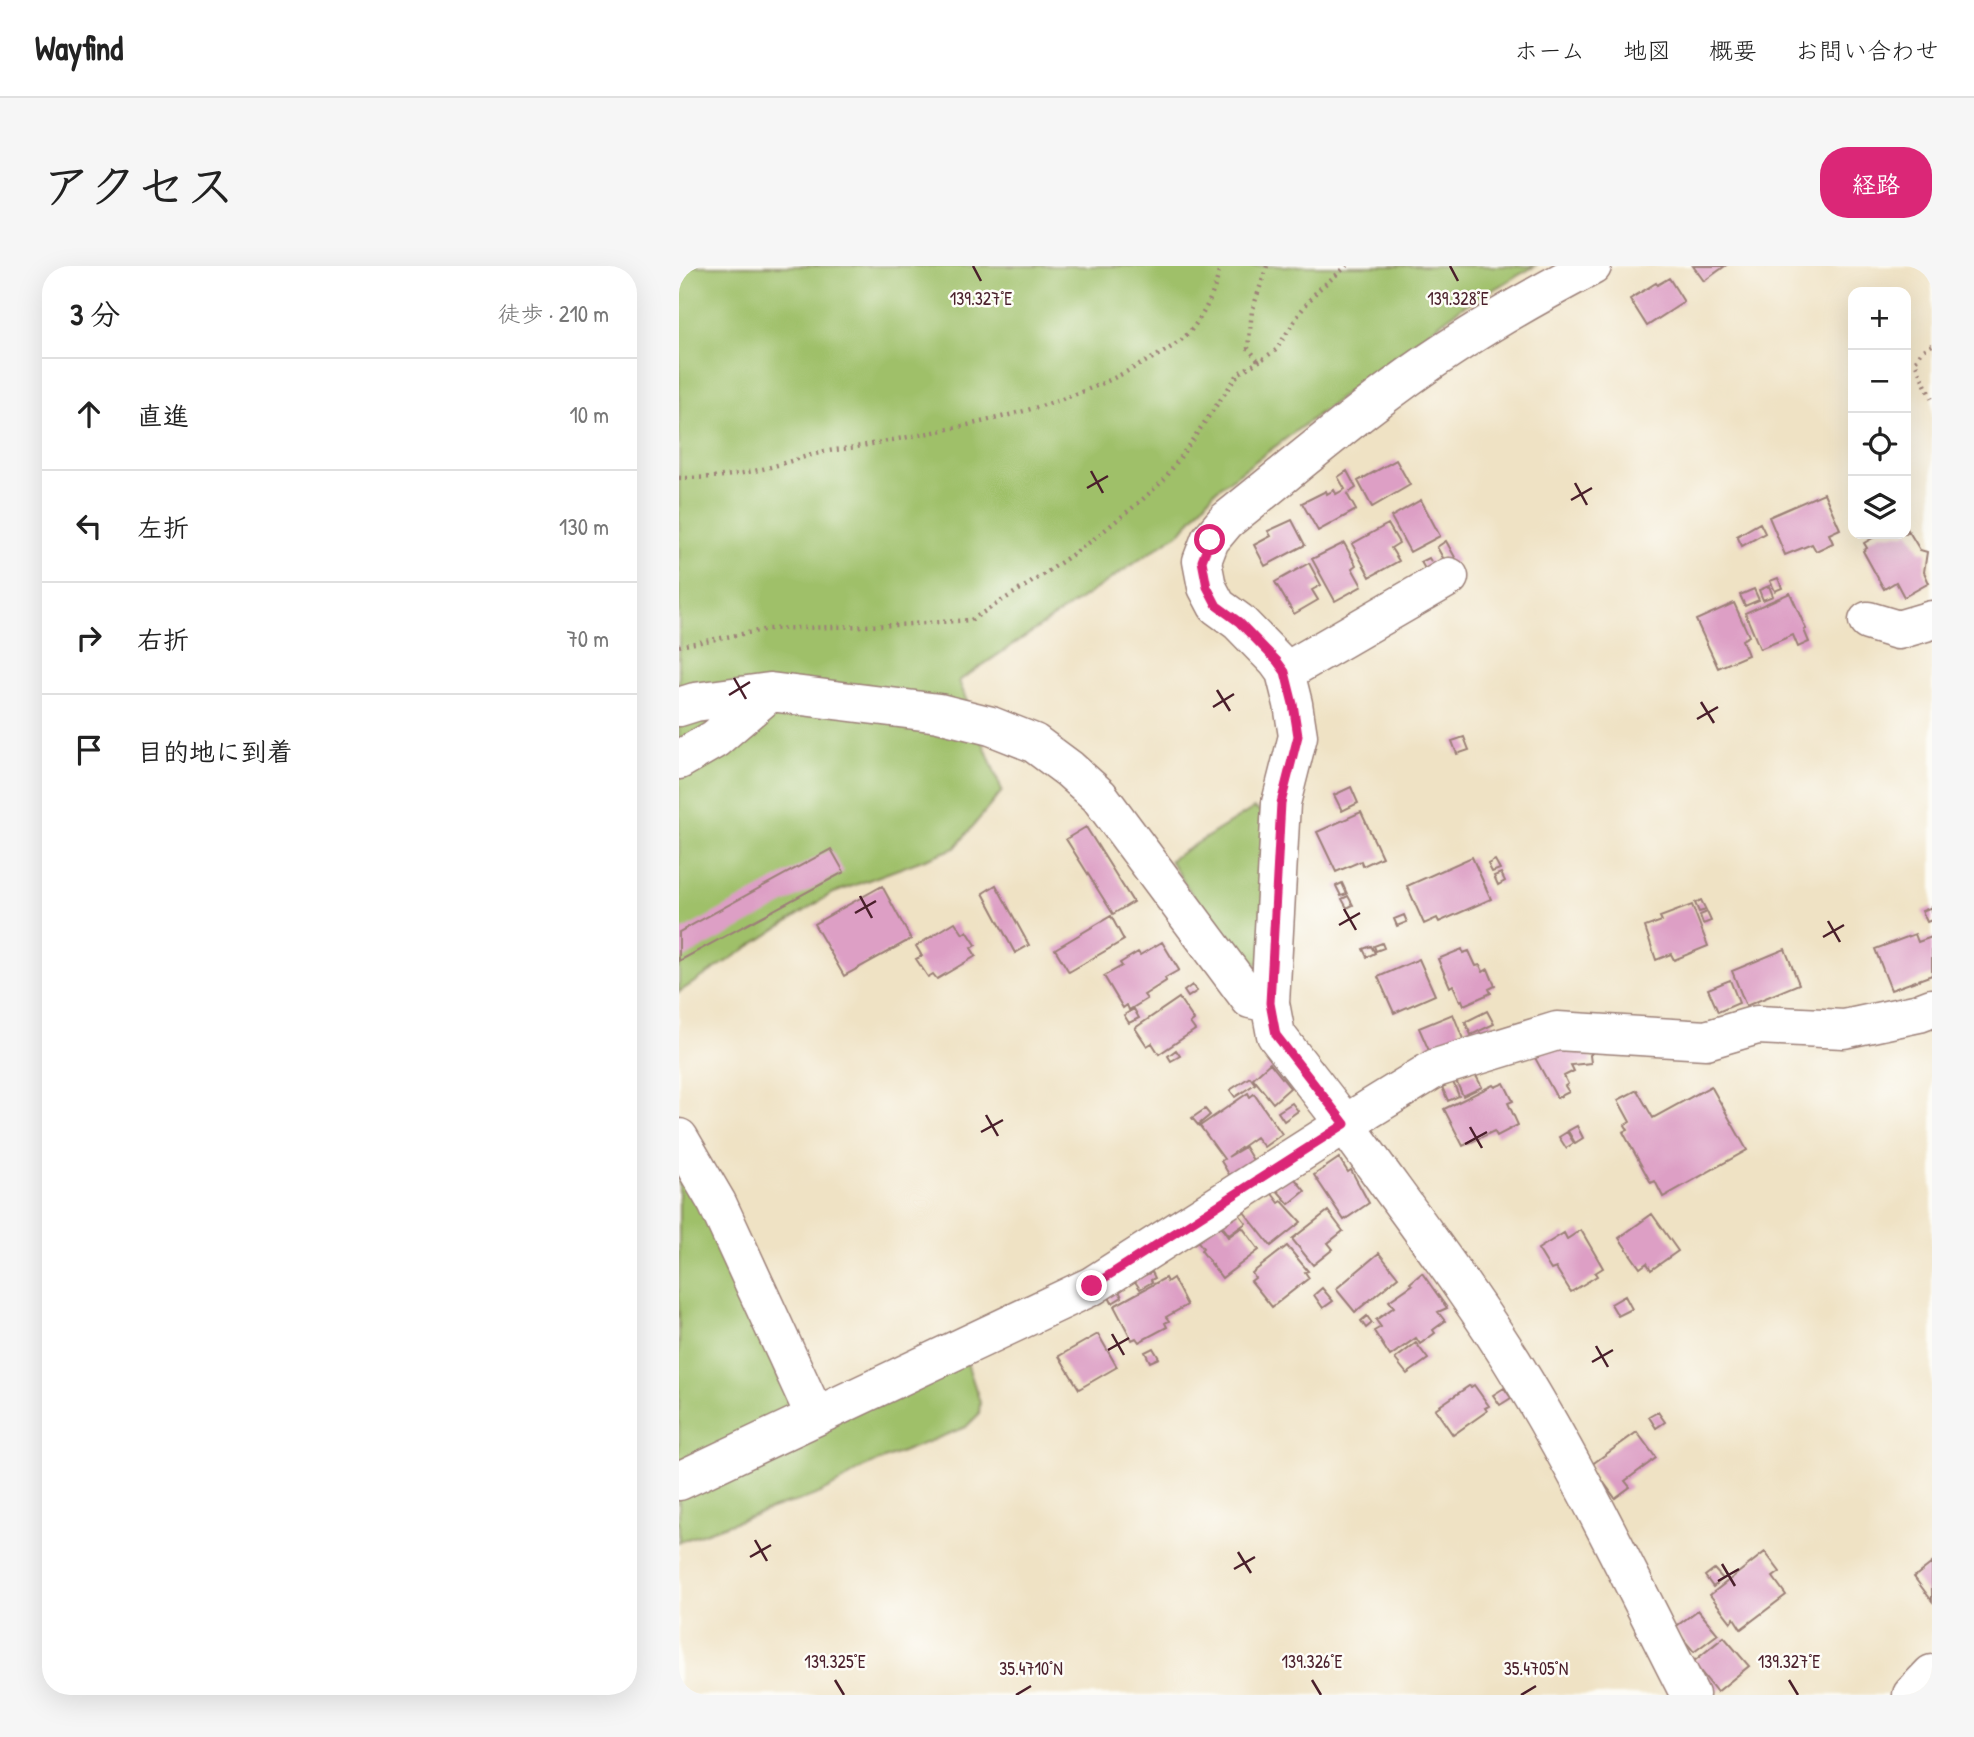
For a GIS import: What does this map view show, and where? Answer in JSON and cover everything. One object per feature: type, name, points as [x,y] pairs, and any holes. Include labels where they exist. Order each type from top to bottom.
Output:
[{"type":"street","points":[[1592,266],[1449,349],[1380,399],[1226,521],[1210,540],[1202,561],[1207,587],[1217,606],[1239,622],[1285,672],[1298,736],[1281,803],[1270,1003],[1276,1035],[1345,1124],[1481,1312],[1524,1380],[1567,1455],[1690,1695]]},
{"type":"street","points":[[1285,672],[1449,577]]},
{"type":"street","points":[[1868,621],[1898,630],[1932,620]]},
{"type":"street","points":[[679,706],[770,692],[939,713],[991,726],[1034,743],[1099,796],[1250,999],[1270,1003]]},
{"type":"street","points":[[679,760],[715,739],[770,692]]},
{"type":"street","points":[[679,1481],[1092,1286],[1436,1069],[1557,1031],[1706,1040],[1757,1025],[1844,1029],[1932,1008]]},
{"type":"street","points":[[679,1138],[717,1203],[815,1416]]},
{"type":"street","points":[[1912,1695],[1932,1674]]},
{"type":"path","points":[[679,478],[749,472],[821,453],[983,422],[1070,397],[1139,365],[1182,339],[1204,308],[1220,266]]},
{"type":"path","points":[[1261,360],[1248,348],[1252,311],[1267,266]]},
{"type":"path","points":[[679,646],[768,629],[971,620],[1090,542],[1165,479],[1239,373],[1276,350],[1317,291],[1347,266]]},
{"type":"path","points":[[1932,345],[1922,351],[1915,362],[1932,400]]},
{"type":"green space","points":[[679,266],[1535,266],[1462,307],[1214,492],[1182,531],[959,681],[1002,791],[955,848],[831,894],[679,992]]},
{"type":"green space","points":[[1254,808],[1268,815],[1261,961],[1242,973],[1170,860]]},
{"type":"green space","points":[[679,1151],[795,1414],[679,1466]]},
{"type":"green space","points":[[966,1360],[980,1402],[979,1414],[966,1427],[864,1467],[816,1495],[679,1542],[679,1489]]},
{"type":"building","points":[[1693,266],[1725,266],[1704,281]]},
{"type":"building","points":[[1669,278],[1684,302],[1647,326],[1630,299]]},
{"type":"building","points":[[1396,460],[1410,485],[1372,507],[1358,481]]},
{"type":"building","points":[[1347,471],[1356,488],[1347,494],[1356,510],[1318,531],[1302,503],[1326,491],[1327,494],[1334,490],[1336,494],[1345,489],[1338,477]]},
{"type":"building","points":[[1824,493],[1840,529],[1829,534],[1833,543],[1816,551],[1812,544],[1785,555],[1769,517]]},
{"type":"building","points":[[1421,500],[1440,536],[1410,552],[1391,517]]},
{"type":"building","points":[[1292,520],[1305,545],[1265,566],[1254,545],[1271,536],[1268,531]]},
{"type":"building","points":[[1760,523],[1765,533],[1742,546],[1737,536]]},
{"type":"building","points":[[1388,524],[1399,543],[1391,548],[1399,561],[1370,577],[1352,544]]},
{"type":"building","points":[[1911,535],[1920,550],[1927,552],[1924,572],[1929,583],[1904,597],[1896,582],[1884,589],[1863,551],[1867,548],[1864,543],[1871,539],[1911,539]]},
{"type":"building","points":[[1446,541],[1457,561],[1448,567],[1437,547]]},
{"type":"building","points":[[1344,543],[1356,565],[1352,568],[1362,586],[1335,601],[1312,559]]},
{"type":"building","points":[[1429,558],[1436,570],[1428,574],[1421,562]]},
{"type":"building","points":[[1309,563],[1321,585],[1312,590],[1318,600],[1294,614],[1275,582]]},
{"type":"building","points":[[1778,578],[1782,588],[1775,591],[1770,581]]},
{"type":"building","points":[[1769,586],[1773,596],[1763,600],[1759,590]]},
{"type":"building","points":[[1754,589],[1759,600],[1745,606],[1740,595]]},
{"type":"building","points":[[1790,593],[1809,642],[1798,647],[1793,635],[1760,649],[1745,613]]},
{"type":"building","points":[[1734,603],[1749,636],[1742,640],[1748,655],[1718,668],[1696,620]]},
{"type":"building","points":[[1464,737],[1469,750],[1457,754],[1452,741]]},
{"type":"building","points":[[1351,787],[1358,803],[1342,811],[1334,795]]},
{"type":"building","points":[[1361,812],[1382,857],[1363,866],[1361,861],[1336,872],[1317,832]]},
{"type":"building","points":[[1086,827],[1133,902],[1113,914],[1066,839]]},
{"type":"building","points":[[831,849],[844,872],[679,961],[679,932]]},
{"type":"building","points":[[1472,857],[1491,899],[1439,922],[1437,918],[1424,924],[1407,886]]},
{"type":"building","points":[[1495,860],[1500,869],[1492,872],[1488,864]]},
{"type":"building","points":[[1501,873],[1505,881],[1498,885],[1494,876]]},
{"type":"building","points":[[1342,883],[1347,894],[1341,896],[1336,886]]},
{"type":"building","points":[[996,885],[1029,945],[1015,953],[983,893]]},
{"type":"building","points":[[882,886],[911,939],[844,976],[814,924]]},
{"type":"building","points":[[1348,896],[1353,905],[1347,908],[1342,899]]},
{"type":"building","points":[[1701,900],[1706,910],[1699,912],[1695,903]]},
{"type":"building","points":[[1692,905],[1708,946],[1674,960],[1671,954],[1656,960],[1645,927],[1662,921],[1660,917]]},
{"type":"building","points":[[1932,907],[1932,920],[1927,922],[1922,911]]},
{"type":"building","points":[[1707,912],[1711,921],[1703,924],[1700,915]]},
{"type":"building","points":[[1404,915],[1407,922],[1397,926],[1394,919]]},
{"type":"building","points":[[1111,916],[1124,940],[1069,972],[1055,949]]},
{"type":"building","points":[[955,922],[963,934],[967,931],[976,945],[971,948],[976,956],[937,979],[933,974],[928,977],[916,959],[922,956],[916,946]]},
{"type":"building","points":[[1915,934],[1918,942],[1932,937],[1932,975],[1891,990],[1875,949]]},
{"type":"building","points":[[1162,942],[1179,970],[1144,995],[1147,999],[1129,1010],[1127,1005],[1123,1008],[1104,976],[1122,966],[1120,963],[1138,952],[1140,955]]},
{"type":"building","points":[[1382,943],[1384,948],[1376,951],[1374,946]]},
{"type":"building","points":[[1371,946],[1375,953],[1367,957],[1363,949]]},
{"type":"building","points":[[1462,949],[1463,953],[1469,951],[1476,966],[1480,965],[1483,972],[1488,969],[1495,986],[1489,989],[1491,993],[1464,1005],[1453,985],[1450,987],[1438,959]]},
{"type":"building","points":[[1785,949],[1799,984],[1746,1006],[1732,971]]},
{"type":"building","points":[[1419,959],[1435,995],[1394,1013],[1378,977]]},
{"type":"building","points":[[1730,980],[1739,1003],[1718,1012],[1708,989]]},
{"type":"building","points":[[1192,985],[1197,991],[1188,997],[1184,991]]},
{"type":"building","points":[[1179,998],[1194,1020],[1190,1023],[1195,1030],[1159,1054],[1152,1043],[1147,1046],[1135,1028]]},
{"type":"building","points":[[1134,1009],[1139,1018],[1129,1023],[1124,1015]]},
{"type":"building","points":[[1487,1011],[1494,1024],[1471,1035],[1465,1022]]},
{"type":"building","points":[[1453,1014],[1463,1039],[1430,1053],[1419,1028]]},
{"type":"building","points":[[1587,1045],[1592,1053],[1591,1063],[1571,1065],[1574,1071],[1564,1076],[1569,1092],[1557,1098],[1534,1056],[1545,1051]]},
{"type":"building","points":[[1176,1050],[1180,1056],[1171,1061],[1168,1056]]},
{"type":"building","points":[[1270,1063],[1290,1088],[1273,1103],[1253,1078]]},
{"type":"building","points":[[1474,1072],[1482,1087],[1463,1096],[1456,1081]]},
{"type":"building","points":[[1250,1077],[1255,1084],[1235,1097],[1230,1090]]},
{"type":"building","points":[[1453,1082],[1459,1096],[1448,1101],[1442,1087]]},
{"type":"building","points":[[1504,1083],[1513,1101],[1508,1103],[1518,1125],[1497,1136],[1494,1131],[1463,1146],[1444,1109],[1493,1085],[1495,1087]]},
{"type":"building","points":[[1711,1086],[1747,1150],[1663,1197],[1655,1181],[1651,1183],[1623,1132],[1628,1130],[1625,1125],[1630,1122],[1618,1100],[1637,1090],[1653,1118]]},
{"type":"building","points":[[1248,1093],[1250,1097],[1254,1094],[1282,1134],[1264,1147],[1256,1137],[1228,1157],[1245,1147],[1254,1162],[1230,1176],[1221,1161],[1224,1159],[1200,1126]]},
{"type":"building","points":[[1292,1103],[1298,1111],[1284,1121],[1278,1112]]},
{"type":"building","points":[[1205,1109],[1210,1115],[1198,1125],[1192,1118]]},
{"type":"building","points":[[1577,1126],[1583,1138],[1575,1143],[1568,1131]]},
{"type":"building","points":[[1567,1132],[1574,1143],[1566,1148],[1559,1137]]},
{"type":"building","points":[[1339,1158],[1348,1172],[1351,1170],[1369,1203],[1344,1220],[1314,1175]]},
{"type":"building","points":[[1291,1174],[1305,1191],[1289,1204],[1275,1188]]},
{"type":"building","points":[[1270,1191],[1279,1203],[1282,1201],[1301,1222],[1271,1246],[1244,1212]]},
{"type":"building","points":[[1236,1210],[1246,1223],[1229,1235],[1219,1222]]},
{"type":"building","points":[[1328,1211],[1343,1231],[1328,1243],[1333,1249],[1313,1265],[1292,1239]]},
{"type":"building","points":[[1652,1214],[1678,1251],[1651,1270],[1647,1263],[1640,1268],[1619,1238]]},
{"type":"building","points":[[1218,1223],[1228,1237],[1242,1227],[1259,1250],[1222,1278],[1196,1239]]},
{"type":"building","points":[[1581,1230],[1603,1268],[1595,1273],[1597,1276],[1571,1292],[1556,1268],[1551,1270],[1538,1249],[1564,1233],[1567,1239]]},
{"type":"building","points":[[1287,1246],[1308,1271],[1305,1272],[1309,1278],[1272,1307],[1251,1281],[1255,1278],[1252,1273]]},
{"type":"building","points":[[1379,1253],[1398,1277],[1355,1312],[1336,1289]]},
{"type":"building","points":[[1152,1272],[1155,1278],[1140,1289],[1134,1280]]},
{"type":"building","points":[[1422,1273],[1447,1308],[1438,1312],[1445,1321],[1420,1344],[1416,1338],[1390,1356],[1374,1331],[1381,1327],[1376,1320],[1394,1307],[1389,1301],[1412,1285],[1410,1283]]},
{"type":"building","points":[[1165,1278],[1167,1282],[1173,1278],[1187,1305],[1166,1317],[1169,1321],[1165,1323],[1167,1327],[1139,1342],[1136,1338],[1132,1340],[1114,1306]]},
{"type":"building","points":[[1322,1288],[1333,1301],[1323,1308],[1314,1295]]},
{"type":"building","points":[[1118,1289],[1122,1297],[1112,1303],[1108,1295]]},
{"type":"building","points":[[1625,1296],[1632,1309],[1618,1316],[1611,1304]]},
{"type":"building","points":[[1367,1316],[1372,1323],[1366,1328],[1361,1321]]},
{"type":"building","points":[[1098,1334],[1117,1367],[1079,1389],[1059,1356]]},
{"type":"building","points":[[1416,1343],[1428,1359],[1407,1374],[1395,1359]]},
{"type":"building","points":[[1153,1348],[1159,1358],[1150,1362],[1145,1352]]},
{"type":"building","points":[[1474,1385],[1489,1406],[1485,1408],[1487,1411],[1453,1435],[1435,1409]]},
{"type":"building","points":[[1504,1388],[1511,1398],[1500,1405],[1493,1395]]},
{"type":"building","points":[[1658,1412],[1665,1422],[1656,1428],[1649,1417]]},
{"type":"building","points":[[1637,1432],[1656,1458],[1625,1481],[1630,1487],[1615,1498],[1591,1465]]},
{"type":"building","points":[[1765,1552],[1780,1572],[1773,1577],[1786,1595],[1741,1629],[1734,1618],[1731,1622],[1710,1595]]},
{"type":"building","points":[[1932,1563],[1932,1601],[1914,1577]]},
{"type":"building","points":[[1714,1569],[1723,1579],[1713,1587],[1705,1576]]},
{"type":"building","points":[[1698,1610],[1718,1634],[1694,1652],[1674,1628]]},
{"type":"building","points":[[1724,1637],[1749,1666],[1717,1692],[1693,1662]]},
{"type":"route","points":[[1092,1286],[1345,1124],[1276,1035],[1270,1003],[1281,803],[1298,736],[1285,672],[1239,622],[1217,606],[1207,587],[1202,561],[1210,540]]}]
